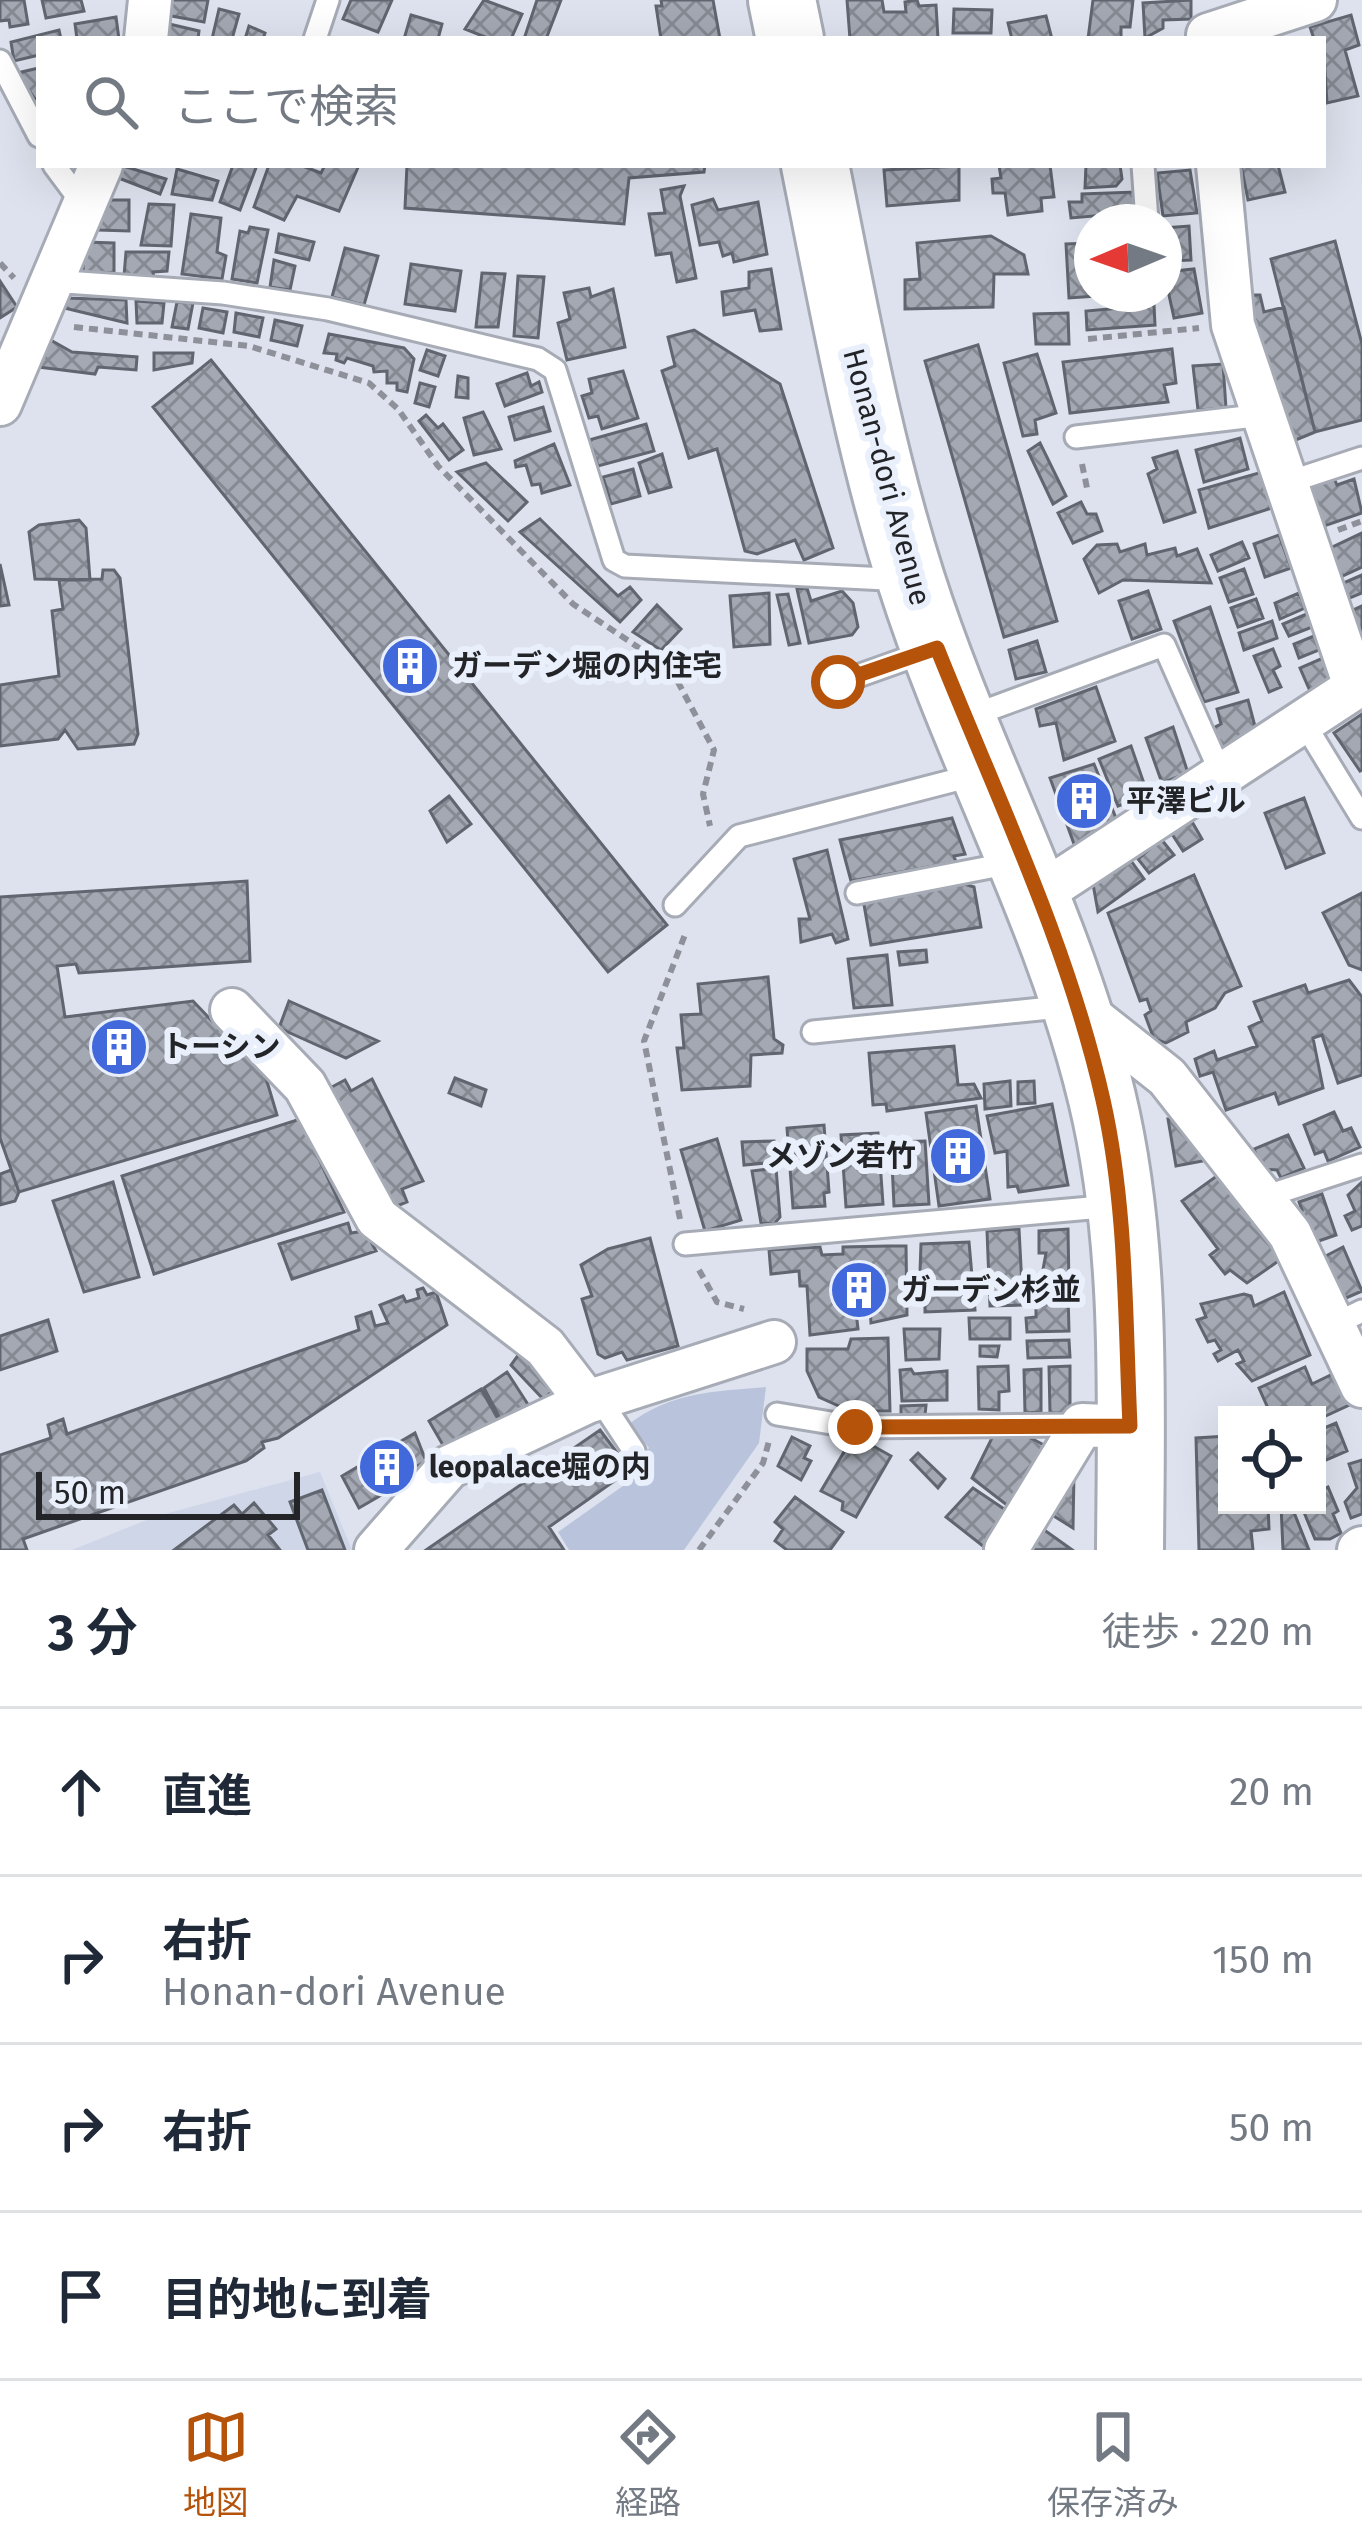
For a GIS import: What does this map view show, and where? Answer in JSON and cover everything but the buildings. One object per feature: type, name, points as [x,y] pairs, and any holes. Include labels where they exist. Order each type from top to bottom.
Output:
[{"type":"main road","points":[[782,0],[789,36]]},
{"type":"main road","name":"Honan-dori Avenue","points":[[816,168],[860,386],[911,580],[1030,879],[1076,1005],[1103,1102],[1120,1206],[1106,1426],[1130,1550]]},
{"type":"street","points":[[146,36],[150,0]]},
{"type":"street","points":[[1208,25],[1315,0]]},
{"type":"street","points":[[0,404],[100,168]]},
{"type":"street","points":[[1030,879],[1223,778],[1358,685],[1233,325],[1218,168]]},
{"type":"street","points":[[1076,1005],[1167,1077],[1289,1234],[1348,1318],[1362,1386]]},
{"type":"street","points":[[232,1010],[305,1086],[377,1218],[545,1347],[593,1400]]},
{"type":"street","points":[[376,1550],[449,1467],[593,1400],[774,1342]]},
{"type":"street","points":[[1006,1550],[1106,1426]]},
{"type":"lane","points":[[316,36],[328,0]]},
{"type":"lane","points":[[0,61],[36,130]]},
{"type":"lane","points":[[56,168],[82,204]]},
{"type":"lane","points":[[1144,168],[1146,204]]},
{"type":"lane","points":[[44,299],[223,292],[328,308],[538,359],[555,370],[614,560],[625,566],[911,580]]},
{"type":"lane","points":[[1076,437],[1263,416]]},
{"type":"lane","points":[[1286,483],[1362,458]]},
{"type":"lane","points":[[675,905],[739,836],[976,745],[1163,645],[1223,778]]},
{"type":"lane","points":[[838,682],[937,648]]},
{"type":"lane","points":[[1304,723],[1362,818]]},
{"type":"lane","points":[[857,893],[1030,879]]},
{"type":"lane","points":[[813,1032],[1076,1005]]},
{"type":"lane","points":[[1261,1198],[1362,1165]]},
{"type":"lane","points":[[685,1244],[1120,1206]]},
{"type":"lane","points":[[593,1400],[634,1450]]},
{"type":"lane","points":[[777,1414],[855,1427],[1106,1426]]},
{"type":"path","points":[[44,299],[94,332],[249,346],[369,383],[398,409],[439,466],[573,604],[671,669],[714,750],[703,794],[710,826]]},
{"type":"path","points":[[1088,339],[1233,325]]},
{"type":"shaded area","points":[[766,1387],[759,1443],[684,1550],[569,1550],[558,1532],[637,1476],[633,1462],[649,1448],[629,1424],[677,1399]]},
{"type":"shaded area","points":[[320,1472],[352,1550],[72,1550],[154,1517]]},
{"type":"place","name":"ガーデン堀の内住宅","points":[[410,666]]},
{"type":"place","name":"平澤ビル","points":[[1084,801]]},
{"type":"place","name":"トーシン","points":[[119,1047]]},
{"type":"place","name":"メゾン若竹","points":[[958,1156]]},
{"type":"place","name":"ガーデン杉並","points":[[859,1290]]},
{"type":"place","name":"leopalace堀の内","points":[[387,1467]]},
{"type":"route","points":[[838,682],[937,648],[1023,862],[1076,1005],[1103,1102],[1120,1206],[1130,1426],[855,1427]]}]
